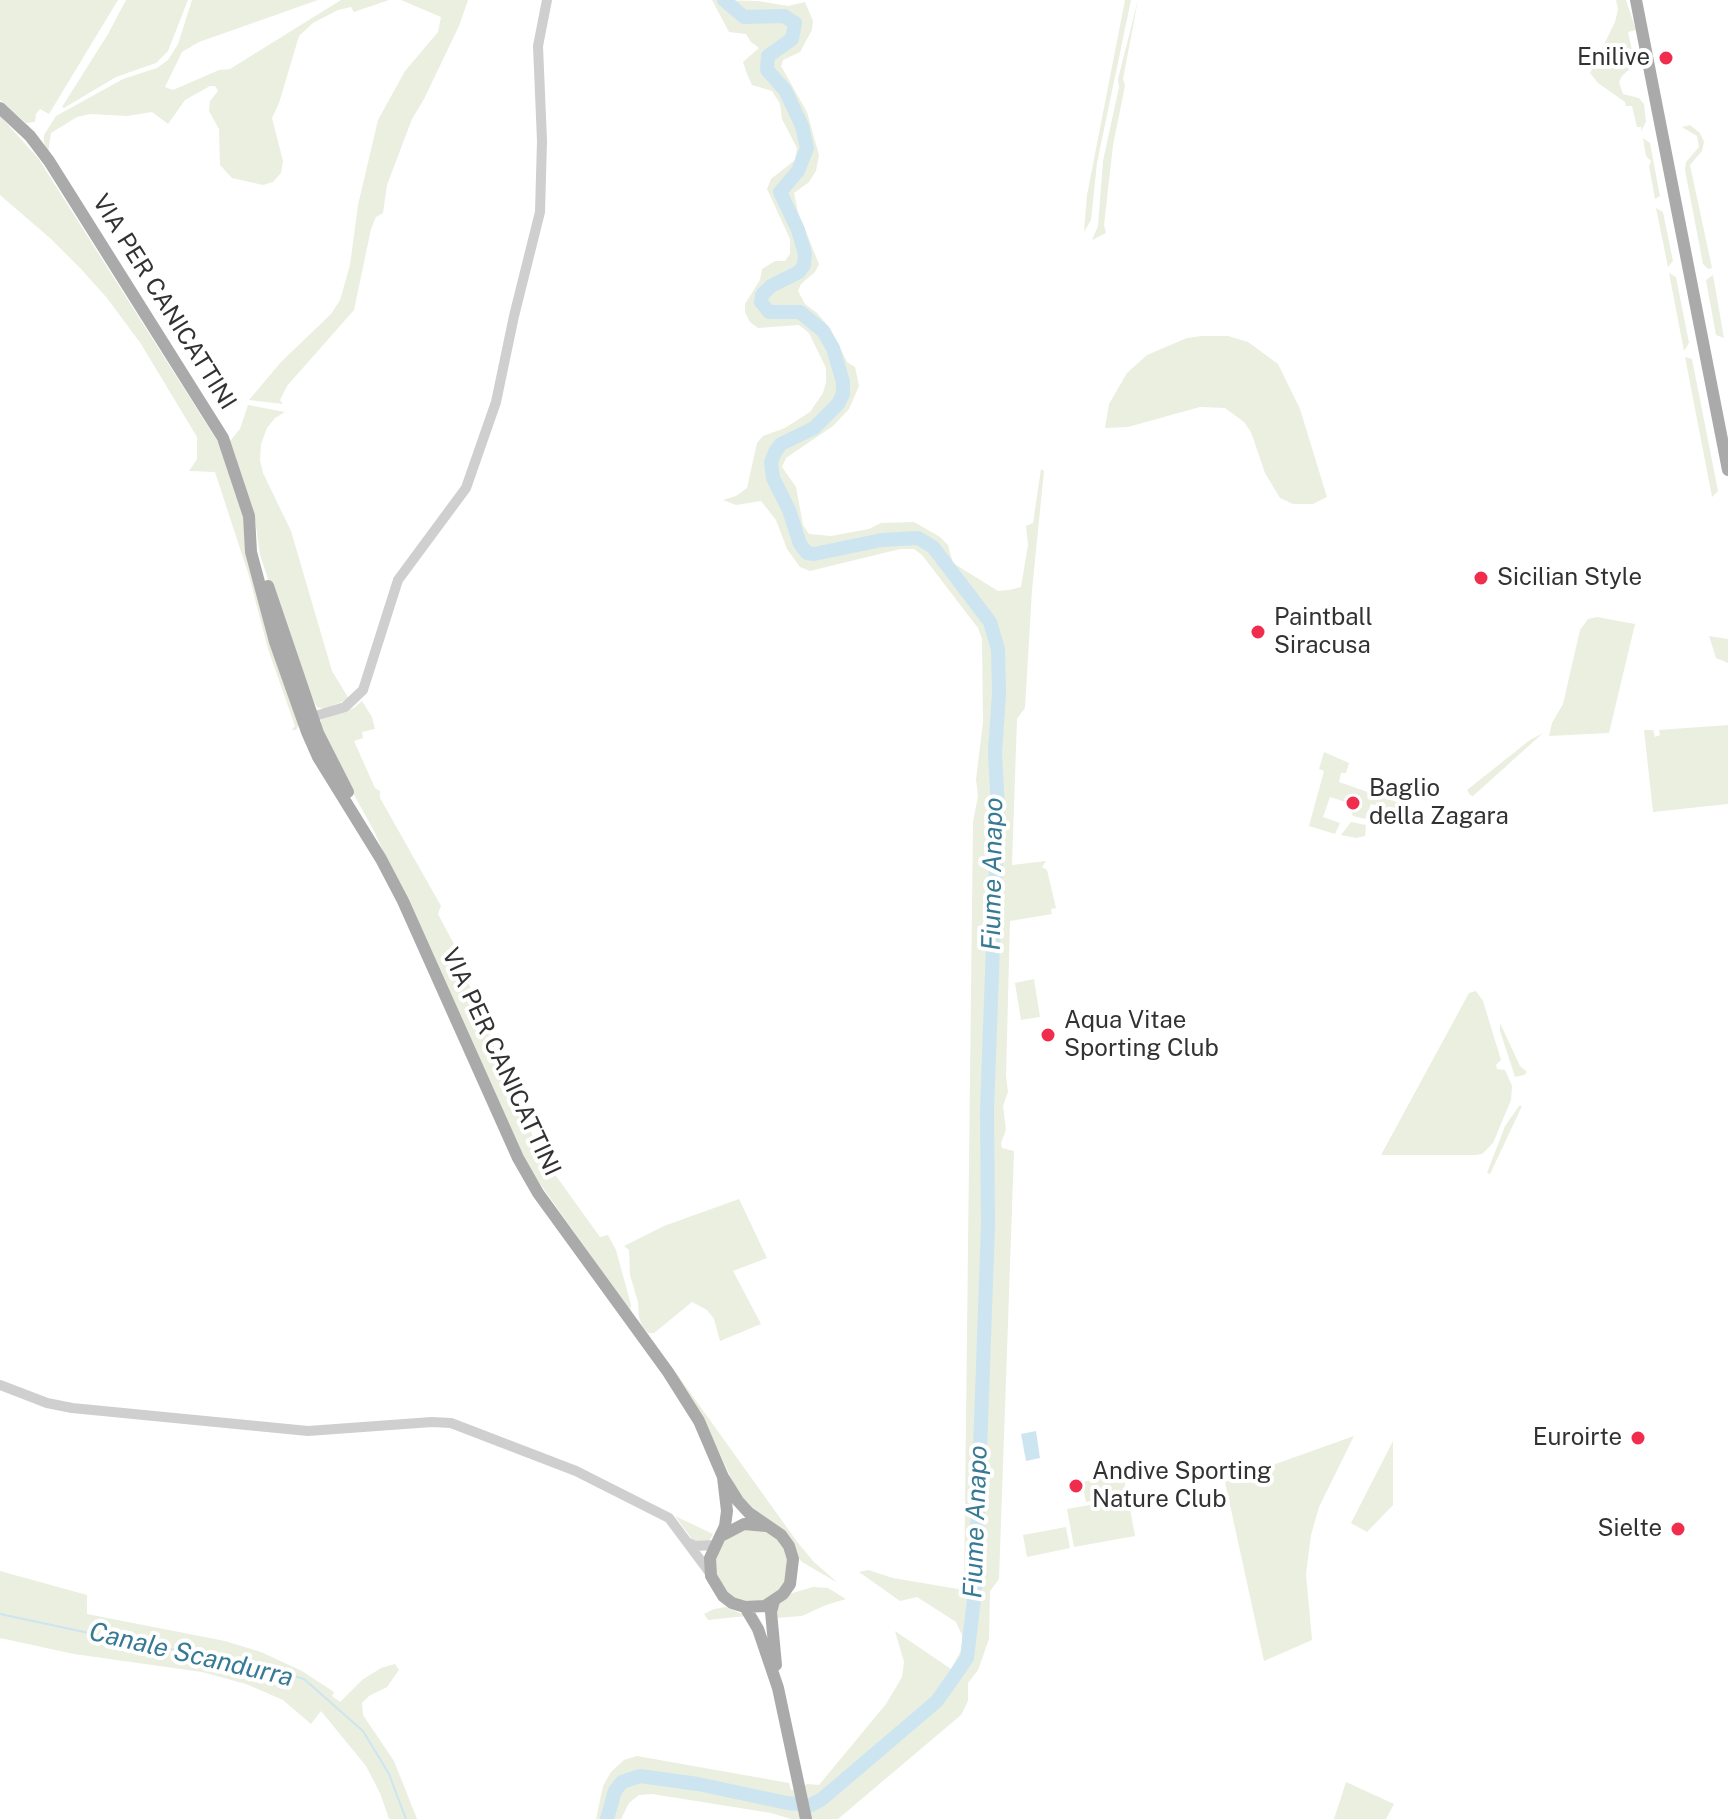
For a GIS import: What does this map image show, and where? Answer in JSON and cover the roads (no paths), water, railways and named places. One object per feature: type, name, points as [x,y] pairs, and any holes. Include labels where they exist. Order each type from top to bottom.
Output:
[{"type":"main road","points":[[1636,0],[1728,470]]},
{"type":"main road","name":"VIA PER CANICATTINI","points":[[0,108],[30,136],[49,161],[210,416],[233,461],[249,516],[251,552],[275,642],[318,757],[381,859],[403,901],[518,1158],[538,1193],[668,1372],[699,1421],[723,1477]]},
{"type":"main road","name":"VIA PER CANICATTINI","points":[[251,539],[319,715],[329,755],[381,859]]},
{"type":"main road","points":[[723,1477],[749,1513],[781,1535],[789,1546],[793,1559],[790,1584],[765,1606],[745,1607],[723,1596],[715,1587],[710,1573],[710,1558],[727,1511],[723,1477]]},
{"type":"main road","points":[[718,1541],[744,1524],[757,1523],[769,1527]]},
{"type":"main road","points":[[774,1601],[771,1612],[778,1688],[806,1819]]},
{"type":"main road","points":[[745,1607],[758,1629],[778,1688]]},
{"type":"street","points":[[275,642],[302,709],[319,715],[345,707],[363,690],[398,580],[466,488],[496,402],[540,212],[542,141],[538,46],[547,0]]},
{"type":"street","points":[[307,732],[319,715]]},
{"type":"street","points":[[0,1385],[47,1403],[72,1408],[308,1431],[451,1423],[576,1471],[669,1518],[710,1573]]},
{"type":"street","points":[[689,1543],[695,1546],[718,1541]]},
{"type":"water","points":[[1036,1431],[1040,1458],[1026,1461],[1021,1434]]},
{"type":"waterway","name":"Fiume Anapo","points":[[607,1819],[615,1791],[622,1782],[640,1776],[698,1784],[787,1803],[811,1805],[822,1799],[937,1701],[967,1658],[975,1591],[988,1225],[987,1109],[998,810],[995,752],[998,649],[990,622],[933,547],[918,538],[882,540],[814,554],[807,553],[800,544],[789,510],[773,478],[771,462],[781,444],[814,428],[838,404],[843,394],[843,382],[833,348],[823,331],[800,312],[769,312],[761,302],[762,295],[771,286],[799,272],[804,265],[805,254],[798,230],[780,192],[798,171],[807,148],[802,126],[785,90],[767,70],[768,56],[792,39],[795,23],[784,16],[744,17],[724,0]]},
{"type":"waterway","name":"Canale Scandurra","points":[[0,1614],[248,1663],[304,1679],[363,1731],[389,1774],[406,1819]]},
{"type":"place","name":"Enilive","points":[[1666,58]]},
{"type":"place","name":"Sicilian Style","points":[[1481,578]]},
{"type":"place","name":"Paintball Siracusa","points":[[1258,632]]},
{"type":"place","name":"Baglio della Zagara","points":[[1353,803]]},
{"type":"place","name":"Aqua Vitae Sporting Club","points":[[1048,1035]]},
{"type":"place","name":"Euroirte","points":[[1638,1438]]},
{"type":"place","name":"Andive Sporting Nature Club","points":[[1076,1486]]},
{"type":"place","name":"Sielte","points":[[1678,1529]]}]
